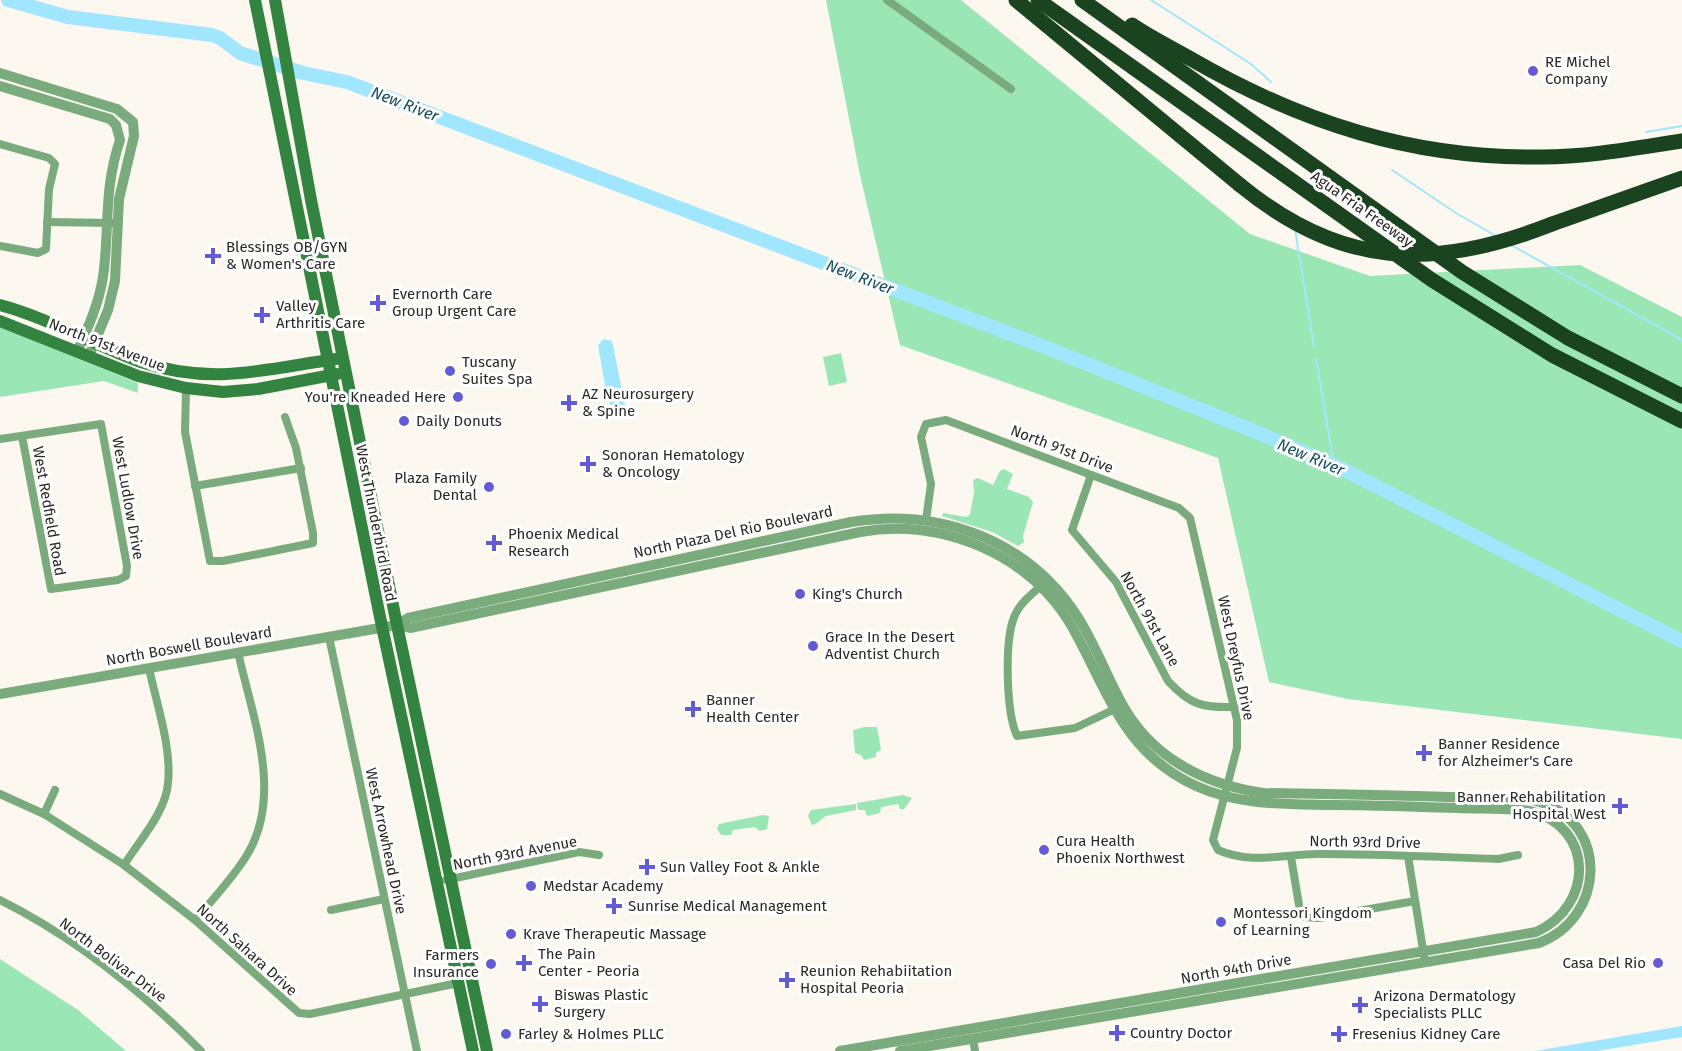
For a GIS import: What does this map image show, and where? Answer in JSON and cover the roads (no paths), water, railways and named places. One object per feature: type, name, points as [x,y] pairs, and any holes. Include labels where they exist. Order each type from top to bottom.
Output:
[{"type":"highway","points":[[1016,0],[1260,201],[1305,229],[1337,242],[1374,251],[1432,255],[1468,251],[1515,239],[1682,178]]},
{"type":"highway","name":"Agua Fria Freeway","points":[[1038,0],[1432,279],[1552,355],[1682,421]]},
{"type":"highway","points":[[1084,2],[1128,22],[1234,84],[1328,124],[1398,144],[1482,156],[1542,157],[1590,154],[1682,141]]},
{"type":"highway","name":"Agua Fria Freeway","points":[[1084,2],[1462,272],[1569,338],[1682,396]]},
{"type":"main road","name":"West Thunderbird Road","points":[[255,0],[382,628],[473,1051]]},
{"type":"main road","name":"West Thunderbird Road","points":[[276,3],[297,125],[397,625],[487,1051]]},
{"type":"main road","name":"North 91st Avenue","points":[[0,305],[166,369],[224,375],[257,374],[344,358]]},
{"type":"main road","name":"North 91st Avenue","points":[[0,321],[140,377],[186,388],[223,392],[258,389],[331,374],[347,375]]},
{"type":"main road","points":[[186,388],[195,382],[224,375]]},
{"type":"main road","points":[[458,983],[465,986],[473,1015],[483,1031]]},
{"type":"street","points":[[887,0],[1011,89]]},
{"type":"street","points":[[0,74],[117,109],[131,119],[134,136],[123,174],[113,288],[83,354]]},
{"type":"street","points":[[0,86],[110,119],[116,125],[120,140],[110,174],[103,276],[89,340]]},
{"type":"street","points":[[0,144],[50,158],[55,164],[49,189],[46,249],[38,253],[0,246]]},
{"type":"street","points":[[47,222],[118,223]]},
{"type":"street","points":[[186,388],[184,423],[210,561],[223,561],[313,543],[301,468],[285,417]]},
{"type":"street","name":"North 91st Drive","points":[[926,520],[931,484],[921,437],[926,424],[946,420],[1185,513]]},
{"type":"street","name":"West Ludlow Drive","points":[[22,436],[101,424],[127,566],[126,576],[118,580],[51,589]]},
{"type":"street","points":[[0,439],[22,436]]},
{"type":"street","name":"West Redfield Road","points":[[22,436],[51,589]]},
{"type":"street","points":[[195,486],[301,468]]},
{"type":"street","name":"North 91st Lane","points":[[1091,475],[1072,530],[1116,582],[1168,681],[1179,693],[1188,701],[1200,704],[1235,706]]},
{"type":"street","name":"West Dreyfus Drive","points":[[1185,513],[1193,528],[1235,706],[1237,748],[1225,791],[1214,846]]},
{"type":"street","name":"North Plaza Del Rio Boulevard","points":[[397,625],[410,628],[482,607],[773,545],[851,522],[888,523],[926,520],[1015,553],[1044,583],[1064,597],[1086,630],[1126,710],[1156,754]]},
{"type":"street","name":"North Plaza Del Rio Boulevard","points":[[888,523],[978,539]]},
{"type":"street","points":[[1044,583],[1019,608],[1012,623],[1008,689],[1017,736],[1076,728],[1113,710]]},
{"type":"street","name":"North Plaza Del Rio Boulevard","points":[[1044,583],[1071,626],[1113,710],[1131,736],[1156,754],[1225,791],[1271,803],[1530,811],[1550,819],[1581,848]]},
{"type":"street","points":[[382,628],[397,625]]},
{"type":"street","name":"North Boswell Boulevard","points":[[0,694],[382,628]]},
{"type":"street","name":"West Arrowhead Drive","points":[[329,637],[417,1051]]},
{"type":"street","points":[[195,920],[248,855],[259,827],[265,800],[261,758],[238,652]]},
{"type":"street","points":[[124,865],[160,808],[169,785],[168,759],[149,668]]},
{"type":"street","points":[[44,814],[56,790]]},
{"type":"street","name":"North Sahara Drive","points":[[0,794],[44,814],[124,865],[195,920],[286,1005],[299,1013],[310,1014],[458,983]]},
{"type":"street","name":"North 93rd Drive","points":[[1214,846],[1224,853],[1269,860],[1316,854],[1498,859],[1518,855]]},
{"type":"street","name":"North 94th Drive","points":[[840,1051],[915,1043],[1262,985],[1424,957],[1536,932],[1552,924],[1570,906],[1577,890],[1581,848]]},
{"type":"street","name":"North 93rd Avenue","points":[[436,882],[579,852],[599,855]]},
{"type":"street","points":[[1291,856],[1300,911],[1304,917],[1319,918],[1415,901]]},
{"type":"street","points":[[1408,856],[1424,957]]},
{"type":"street","points":[[331,910],[384,898]]},
{"type":"street","name":"North Bolivar Drive","points":[[0,900],[69,940],[155,1007],[201,1051]]},
{"type":"street","points":[[972,1034],[975,1051]]},
{"type":"street","name":"North 94th Drive","points":[[900,1051],[915,1043]]},
{"type":"water","points":[[603,339],[612,341],[625,405],[624,414],[614,411],[608,401],[598,346]]},
{"type":"water","points":[[1682,1026],[1682,1037],[1597,1051],[1535,1051]]},
{"type":"waterway","name":"New River","points":[[8,0],[68,17],[212,35],[220,38],[240,53],[303,73],[347,82],[1040,345],[1334,465],[1682,641]]},
{"type":"waterway","points":[[1151,0],[1251,64],[1271,82]]},
{"type":"waterway","points":[[1646,132],[1682,126]]},
{"type":"waterway","points":[[1392,170],[1456,213],[1496,236]]},
{"type":"waterway","points":[[1295,229],[1314,347]]},
{"type":"waterway","points":[[1511,245],[1682,340]]},
{"type":"waterway","points":[[1316,359],[1334,465]]},
{"type":"place","name":"RE Michel Company","points":[[1533,71]]},
{"type":"place","name":"Blessings OB/GYN & Women's Care","points":[[213,256]]},
{"type":"place","name":"Evernorth Care Group Urgent Care","points":[[378,303]]},
{"type":"place","name":"Valley Arthritis Care","points":[[262,315]]},
{"type":"place","name":"Tuscany Suites Spa","points":[[450,371]]},
{"type":"place","name":"You're Kneaded Here","points":[[458,397]]},
{"type":"place","name":"AZ Neurosurgery & Spine","points":[[569,403]]},
{"type":"place","name":"Daily Donuts","points":[[404,421]]},
{"type":"place","name":"Sonoran Hematology & Oncology","points":[[588,464]]},
{"type":"place","name":"Plaza Family Dental","points":[[489,487]]},
{"type":"place","name":"Phoenix Medical Research","points":[[494,543]]},
{"type":"place","name":"King's Church","points":[[800,594]]},
{"type":"place","name":"Grace In the Desert Adventist Church","points":[[813,646]]},
{"type":"place","name":"Banner Health Center","points":[[693,709]]},
{"type":"place","name":"Banner Residence for Alzheimer's Care","points":[[1424,753]]},
{"type":"place","name":"Banner Rehabilitation Hospital West","points":[[1620,806]]},
{"type":"place","name":"Cura Health Phoenix Northwest","points":[[1044,850]]},
{"type":"place","name":"Sun Valley Foot & Ankle","points":[[647,867]]},
{"type":"place","name":"Medstar Academy","points":[[531,886]]},
{"type":"place","name":"Sunrise Medical Management","points":[[614,906]]},
{"type":"place","name":"Montessori Kingdom of Learning","points":[[1221,922]]},
{"type":"place","name":"Krave Therapeutic Massage","points":[[511,934]]},
{"type":"place","name":"The Pain Center - Peoria","points":[[524,963]]},
{"type":"place","name":"Casa Del Rio","points":[[1658,963]]},
{"type":"place","name":"Farmers Insurance","points":[[491,964]]},
{"type":"place","name":"Reunion Rehabiitation Hospital Peoria","points":[[787,980]]},
{"type":"place","name":"Biswas Plastic Surgery","points":[[540,1004]]},
{"type":"place","name":"Arizona Dermatology Specialists PLLC","points":[[1360,1005]]},
{"type":"place","name":"Country Doctor","points":[[1117,1033]]},
{"type":"place","name":"Farley & Holmes PLLC","points":[[506,1034]]},
{"type":"place","name":"Fresenius Kidney Care","points":[[1339,1034]]}]
